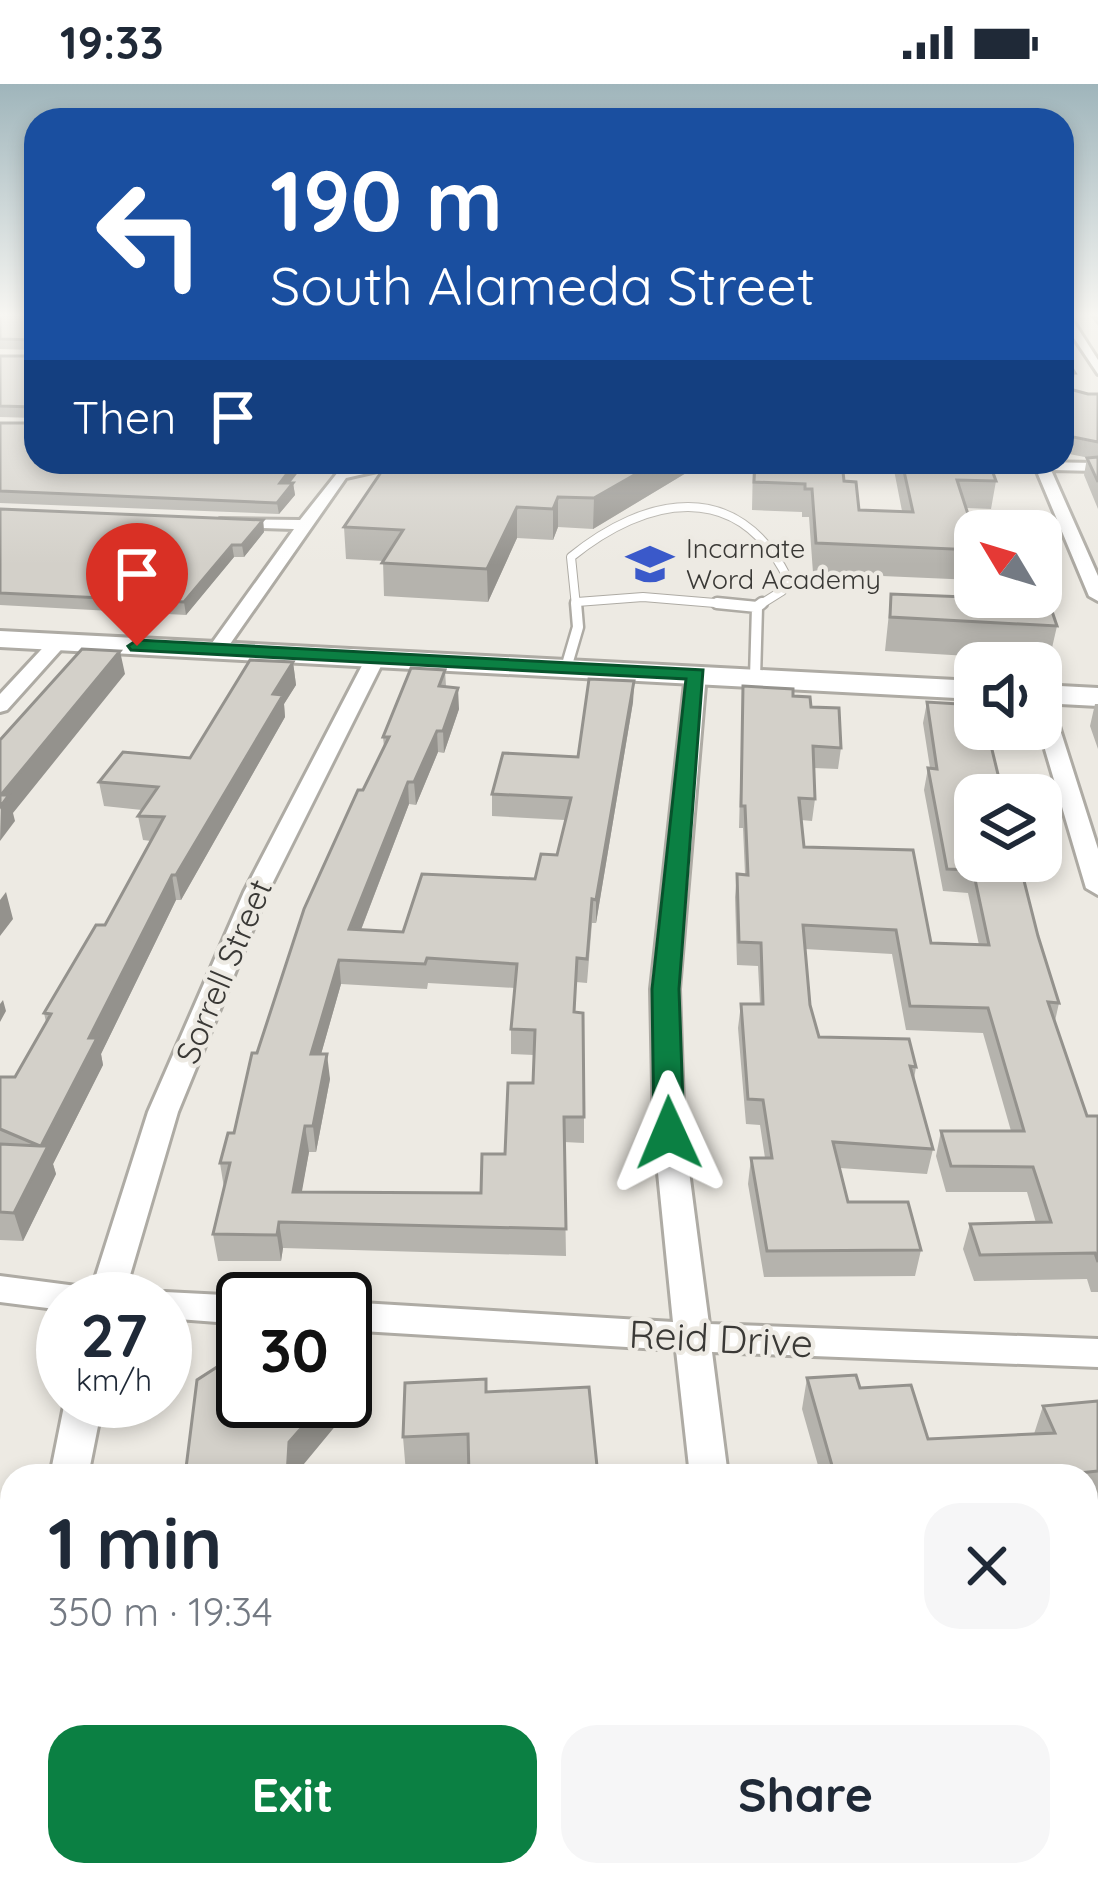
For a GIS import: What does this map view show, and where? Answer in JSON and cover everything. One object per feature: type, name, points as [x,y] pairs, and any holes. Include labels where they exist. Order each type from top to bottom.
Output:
[{"type":"main road","points":[[0,639],[954,689]]},
{"type":"main road","points":[[1062,697],[1098,697]]},
{"type":"street","points":[[216,650],[344,474]]},
{"type":"street","points":[[1046,474],[1090,560],[1098,596]]},
{"type":"street","points":[[212,521],[306,526]]},
{"type":"street","points":[[0,706],[59,642]]},
{"type":"street","name":"Sorrell Street","points":[[114,1272],[181,1067],[256,892],[375,658]]},
{"type":"street","points":[[696,674],[665,989],[669,1133],[707,1464]]},
{"type":"street","points":[[1057,750],[1098,888]]},
{"type":"street","points":[[0,1289],[36,1293]]},
{"type":"street","name":"Reid Drive","points":[[372,1318],[1098,1354]]},
{"type":"street","points":[[71,1464],[79,1428]]},
{"type":"lane","points":[[566,668],[578,627],[571,557],[593,535],[635,515],[675,508],[715,510],[736,518],[768,542],[787,577],[782,591],[757,607],[643,597],[577,602]]},
{"type":"lane","points":[[755,678],[757,607]]},
{"type":"building","points":[[0,397],[24,397],[24,407],[0,406]]},
{"type":"building","points":[[1074,397],[1098,397],[1098,442],[1074,437]]},
{"type":"building","points":[[0,423],[24,423],[24,474],[287,474],[280,483],[293,483],[277,503],[0,491]]},
{"type":"building","points":[[1098,457],[1098,482],[1087,458]]},
{"type":"building","points":[[380,474],[636,474],[594,498],[558,497],[553,509],[517,507],[487,569],[382,563],[403,530],[344,527]]},
{"type":"building","points":[[754,474],[843,474],[844,481],[856,482],[859,510],[913,512],[905,474],[993,474],[996,481],[957,480],[967,510],[954,510],[954,549],[816,543],[812,489],[805,489],[805,484],[754,482]]},
{"type":"building","points":[[0,509],[263,520],[242,545],[232,545],[184,602],[0,593]]},
{"type":"building","points":[[891,594],[954,597],[954,618],[1054,618],[1057,626],[890,617]]},
{"type":"building","points":[[82,649],[120,651],[1,795],[9,795],[0,807],[0,740]]},
{"type":"building","points":[[250,660],[293,662],[273,694],[283,695],[172,875],[89,1038],[97,1038],[41,1146],[48,1146],[14,1213],[0,1212],[0,1144],[40,1146],[0,1129],[0,1077],[15,1077],[51,1014],[44,1013],[96,925],[105,925],[164,817],[138,816],[158,787],[99,782],[123,752],[190,758]]},
{"type":"building","points":[[411,668],[445,670],[439,686],[458,688],[443,731],[437,731],[414,782],[408,782],[349,929],[403,932],[422,874],[535,879],[541,854],[557,855],[571,798],[492,794],[503,753],[578,757],[589,679],[634,681],[596,900],[592,899],[587,959],[577,958],[574,1012],[583,1013],[584,1117],[564,1117],[566,1229],[279,1222],[277,1235],[213,1234],[230,1163],[220,1163],[228,1133],[234,1133],[252,1053],[257,1053],[304,909],[358,790],[363,790],[389,737],[383,737]],"holes":[[[427,958],[517,964],[511,1029],[535,1030],[533,1083],[508,1083],[505,1154],[482,1154],[481,1193],[293,1192],[305,1126],[313,1126],[327,1054],[311,1054],[339,960],[425,964]]]},
{"type":"building","points":[[743,686],[793,689],[793,696],[810,697],[811,707],[839,708],[841,748],[813,746],[815,799],[799,798],[804,847],[913,850],[931,943],[989,945],[976,882],[1024,882],[1059,1003],[1048,1002],[1087,1116],[1098,1116],[1098,1262],[1095,1253],[980,1255],[970,1224],[1051,1222],[1033,1167],[951,1166],[941,1131],[1024,1131],[988,1008],[910,1006],[896,930],[803,925],[810,1005],[819,1037],[909,1039],[916,1067],[910,1066],[933,1149],[833,1142],[848,1202],[908,1202],[921,1250],[767,1251],[751,1158],[772,1158],[763,1100],[748,1099],[741,1004],[763,1004],[761,943],[739,942],[737,874],[748,875],[745,806],[741,806]]},
{"type":"building","points":[[927,702],[954,704],[954,750],[992,750],[998,774],[954,774],[954,869],[947,869],[928,768],[937,769]]},
{"type":"building","points":[[216,1368],[216,1428],[301,1428],[289,1442],[288,1464],[186,1464],[197,1380]]},
{"type":"building","points":[[856,1375],[860,1388],[911,1385],[928,1439],[1055,1433],[1043,1406],[1098,1401],[1098,1464],[832,1464],[807,1378]]},
{"type":"building","points":[[486,1379],[486,1392],[589,1387],[597,1464],[469,1464],[468,1434],[403,1437],[405,1383]]},
{"type":"place","name":"Incarnate Word Academy","points":[[650,564]]},
{"type":"route","points":[[137,646],[696,674],[665,989],[669,1133]]}]
